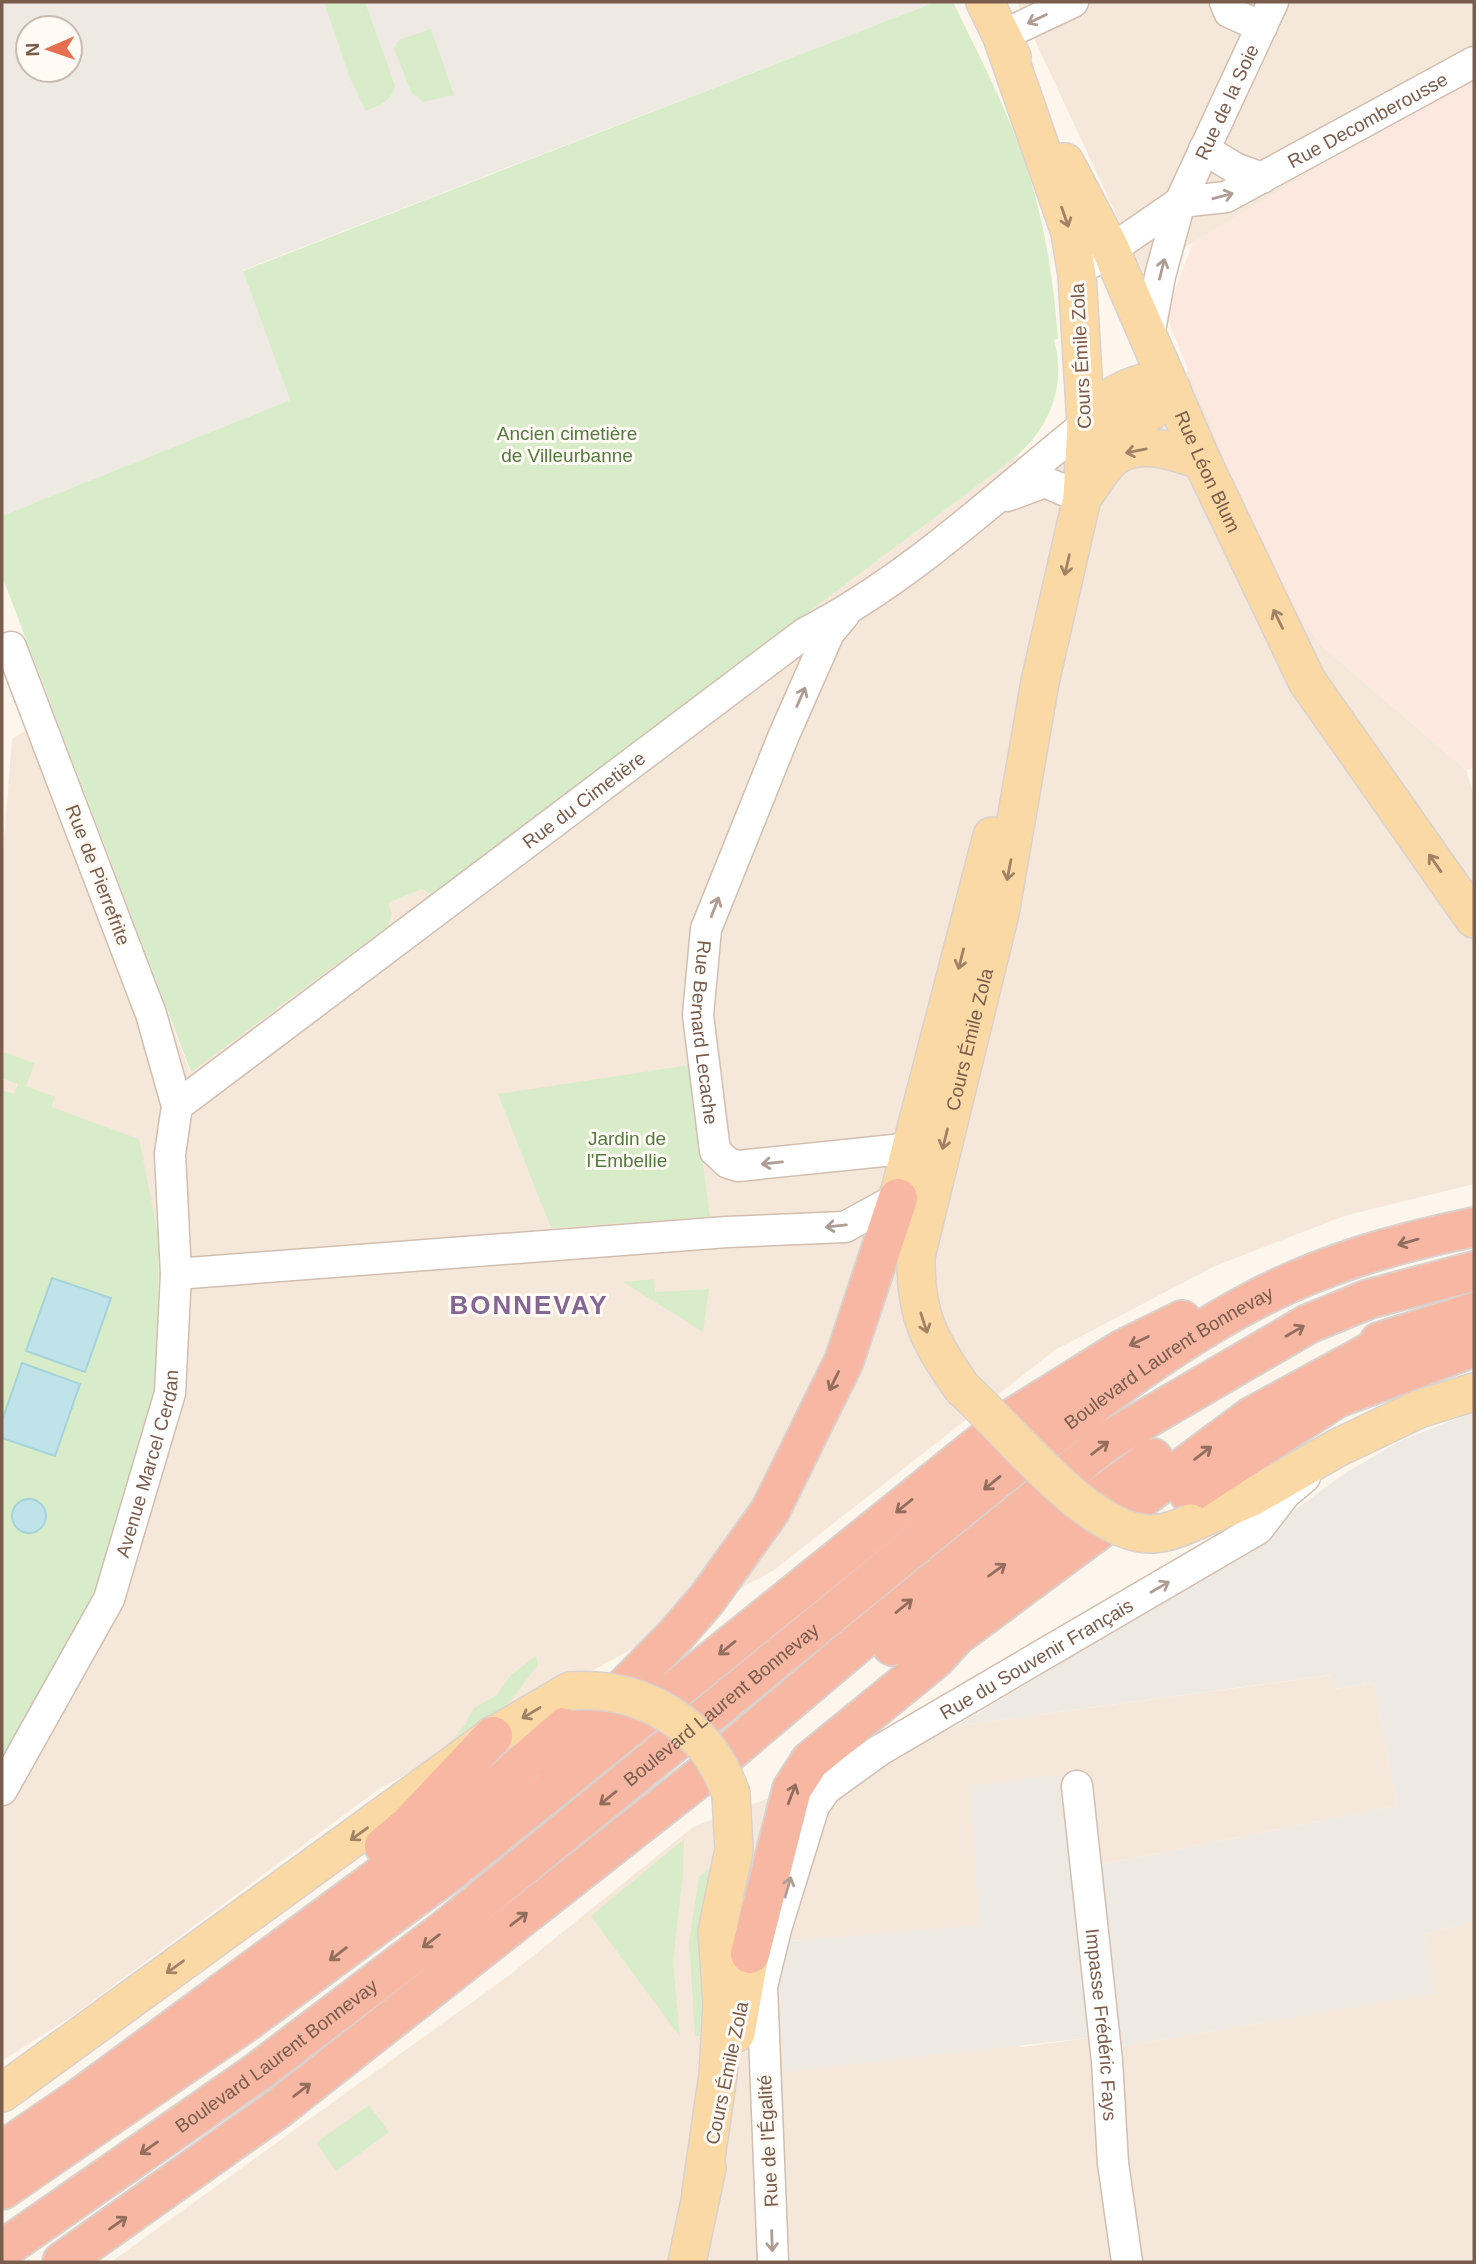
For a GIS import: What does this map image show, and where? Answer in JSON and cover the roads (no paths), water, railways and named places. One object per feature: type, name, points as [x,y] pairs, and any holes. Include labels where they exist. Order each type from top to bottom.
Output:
[{"type":"highway","points":[[452,1870],[469,1842],[613,1701],[707,1599],[770,1511],[844,1361],[898,1198]]},
{"type":"highway","name":"Boulevard Laurent Bonnevay","points":[[2,2250],[256,2073],[446,1929],[1075,1418],[1159,1359],[1248,1303],[1351,1259],[1419,1239],[1474,1227]]},
{"type":"highway","name":"Boulevard Laurent Bonnevay","points":[[62,2262],[279,2108],[716,1785],[864,1638],[1106,1443],[1308,1324],[1369,1299],[1474,1271]]},
{"type":"highway","points":[[11,2171],[246,2022],[452,1870],[1014,1417],[1123,1349],[1190,1316],[1201,1311],[1248,1303]]},
{"type":"highway","points":[[716,1785],[859,1670],[1228,1404],[1294,1367],[1402,1335],[1473,1325]]},
{"type":"highway","points":[[935,1659],[966,1644],[1281,1432],[1337,1398],[1473,1325]]},
{"type":"highway","points":[[750,1954],[792,1789],[810,1761],[935,1659],[956,1636],[1251,1417],[1402,1335]]},
{"type":"highway","points":[[1191,1523],[1296,1447],[1350,1417],[1412,1391],[1474,1374]]},
{"type":"highway","points":[[2,2196],[11,2171],[81,2097],[470,1810],[601,1695],[635,1675]]},
{"type":"highway","points":[[2,2126],[139,2030],[330,1889],[410,1825],[493,1736]]},
{"type":"main road","name":"Rue Léon Blum","points":[[985,2],[1110,248],[1202,461],[1307,681],[1474,919]]},
{"type":"main road","name":"Cours Émile Zola","points":[[1001,36],[1070,232],[1077,275],[1086,424],[1082,499],[1040,682],[1000,913],[916,1256],[916,1286],[922,1317],[932,1344],[962,1388],[1075,1498],[1114,1526],[1152,1534],[1191,1523],[1252,1497],[1338,1448]]},
{"type":"main road","points":[[1086,424],[1104,402],[1119,390],[1146,382],[1172,390]]},
{"type":"main road","points":[[1082,499],[1115,456],[1140,448],[1168,450],[1202,461]]},
{"type":"main road","name":"Cours Émile Zola","points":[[898,1198],[1003,790],[1040,682]]},
{"type":"main road","name":"Rue du Souvenir Français","points":[[1338,1448],[1419,1409],[1474,1392]]},
{"type":"main road","points":[[2,2093],[493,1736],[570,1691],[612,1692],[652,1704],[670,1714],[702,1740],[724,1773],[716,1785]]},
{"type":"main road","name":"Cours Émile Zola","points":[[687,2262],[701,2192],[718,2074],[722,2003],[717,1931],[734,1850],[716,1785]]},
{"type":"main road","name":"Cours Émile Zola","points":[[701,2192],[749,2049],[750,1954]]},
{"type":"street","points":[[1001,36],[1073,2]]},
{"type":"street","points":[[1225,2],[1229,12],[1268,15]]},
{"type":"street","name":"Rue de la Soie","points":[[1149,336],[1160,276],[1180,202],[1268,15]]},
{"type":"street","name":"Rue Decomberousse","points":[[1262,178],[1474,62]]},
{"type":"street","points":[[1205,149],[1235,168],[1262,178]]},
{"type":"street","points":[[1077,275],[1110,248],[1180,202],[1226,197],[1262,178]]},
{"type":"street","name":"Rue du Cimetière","points":[[177,1106],[796,640],[846,612],[997,500],[1019,477],[1086,424]]},
{"type":"street","name":"Rue du Cimetière","points":[[997,500],[1045,482],[1082,499]]},
{"type":"street","name":"Rue Bernard Lecache","points":[[846,612],[829,634],[744,830],[706,929],[698,1015],[713,1138],[715,1151],[727,1163],[738,1166],[913,1148]]},
{"type":"street","name":"Rue de Pierrefrite","points":[[11,647],[151,1014],[177,1106]]},
{"type":"street","name":"Avenue Marcel Cerdan","points":[[2,1790],[109,1599],[170,1393],[176,1274],[170,1154],[177,1106]]},
{"type":"street","points":[[176,1274],[568,1244],[845,1227],[898,1198]]},
{"type":"street","name":"Rue du Souvenir Français","points":[[749,2049],[773,1941],[806,1824],[826,1789],[880,1750],[1258,1529],[1284,1494],[1338,1448]]},
{"type":"street","name":"Impasse Frédéric Fays","points":[[1077,1786],[1107,2061],[1113,2163],[1127,2262]]},
{"type":"street","name":"Rue de l'Égalité","points":[[749,2049],[773,2262]]},
{"type":"street","points":[[2,2085],[35,2069]]},
{"type":"water","points":[[52,1278],[111,1298],[85,1372],[26,1351]]},
{"type":"water","points":[[22,1363],[80,1384],[55,1456],[2,1438],[2,1421]]},
{"type":"water","points":[[29,1499],[41,1504],[46,1516],[41,1528],[29,1533],[17,1528],[12,1516],[17,1504]]},
{"type":"district","name":"BONNEVAY","points":[[529,1305]]},
{"type":"park label","name":"Ancien cimetière de Villeurbanne","points":[[567,444]]},
{"type":"park label","name":"Jardin de l'Embellie","points":[[627,1149]]}]
